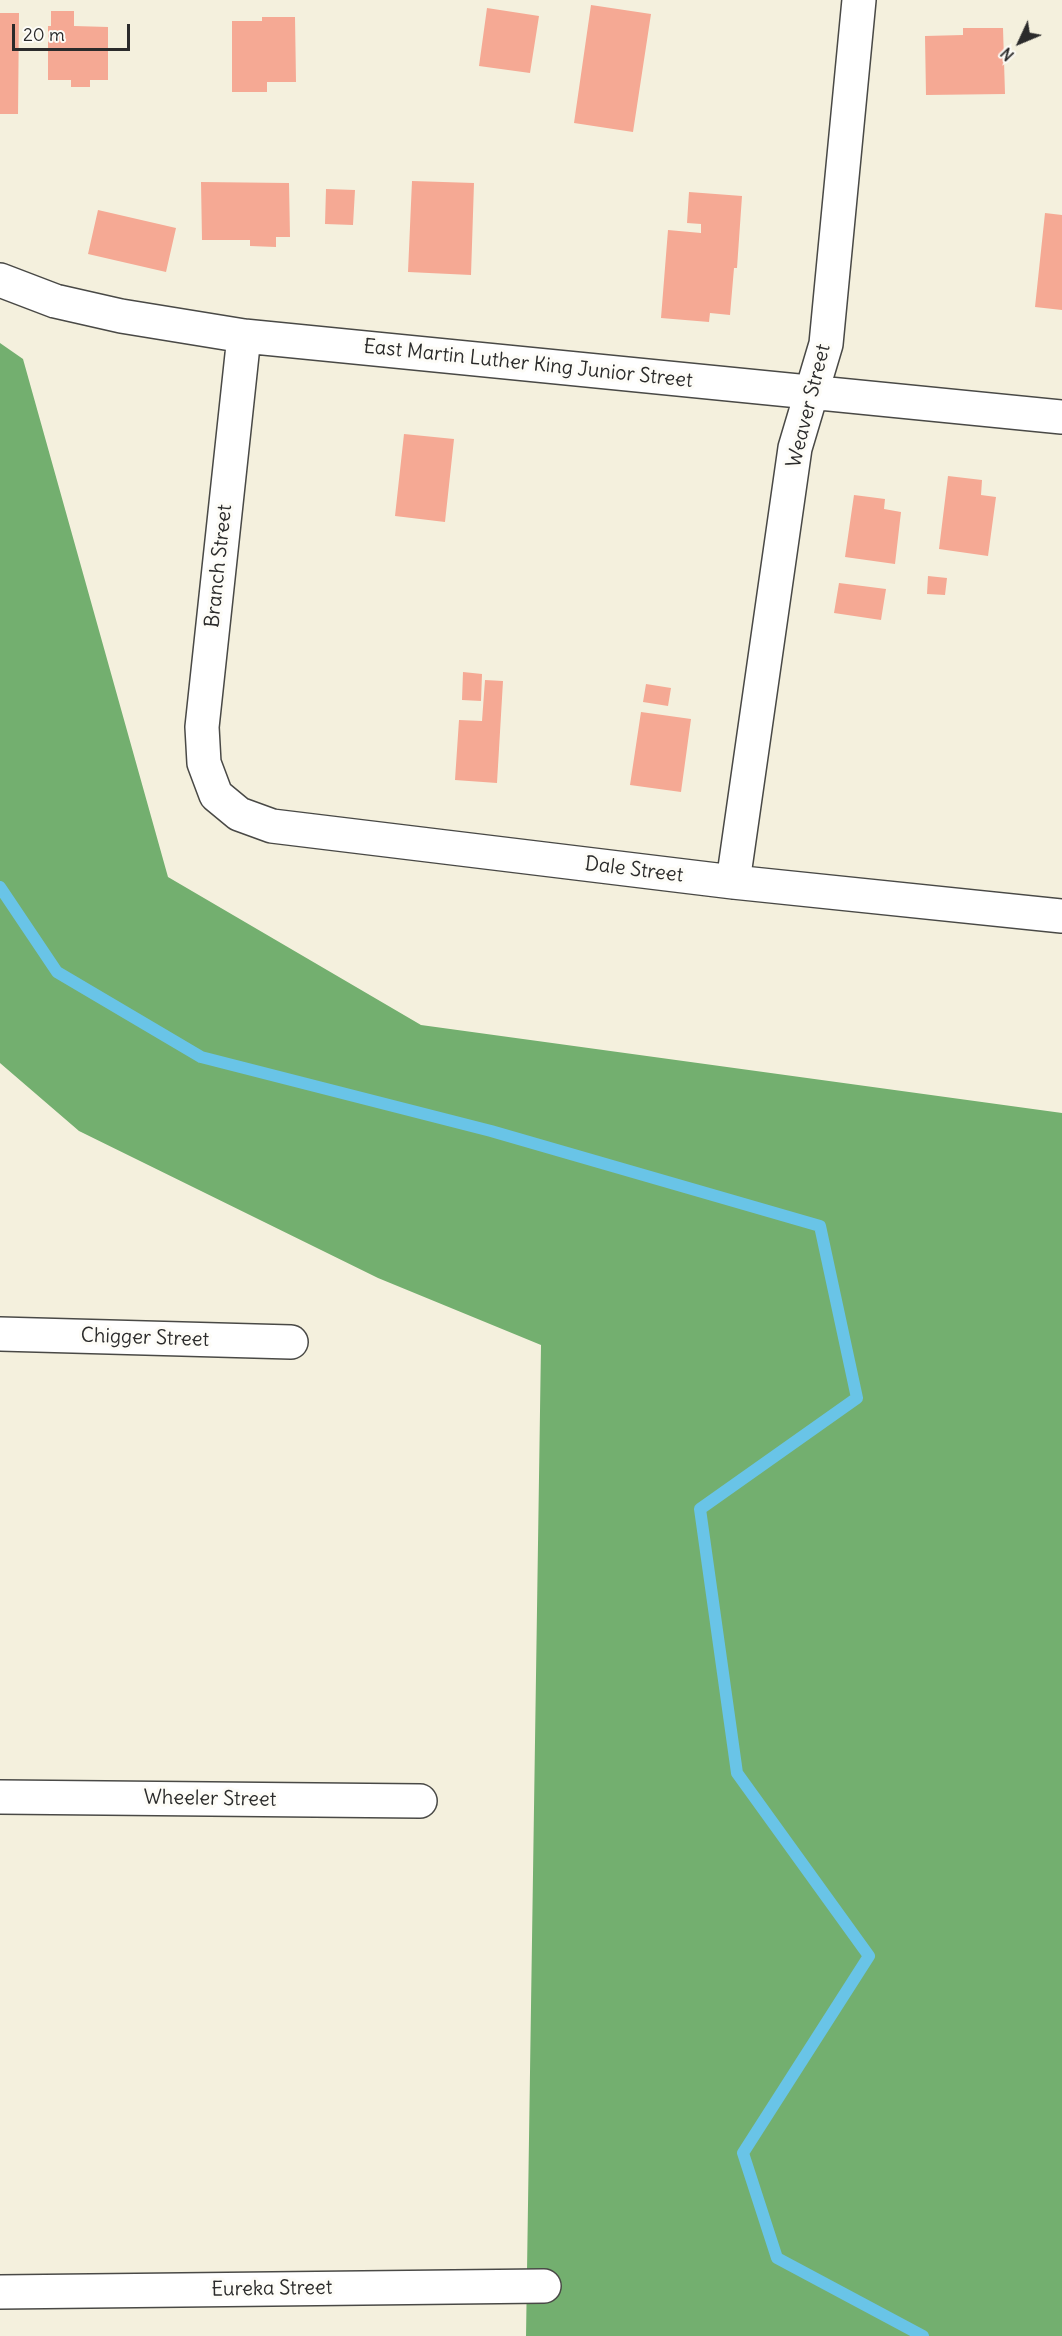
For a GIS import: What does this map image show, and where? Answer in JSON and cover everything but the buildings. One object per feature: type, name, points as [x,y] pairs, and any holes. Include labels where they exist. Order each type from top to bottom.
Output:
[{"type":"street","name":"Weaver Street","points":[[733,882],[795,448],[826,344],[859,0]]},
{"type":"street","name":"East Martin Luther King Junior Street","points":[[0,280],[55,302],[121,316],[244,336],[1062,417]]},
{"type":"street","name":"Branch Street","points":[[216,795],[204,763],[202,727],[244,336]]},
{"type":"street","name":"Dale Street","points":[[216,795],[239,814],[272,826],[733,882],[1062,916]]},
{"type":"street","name":"Chigger Street","points":[[0,1334],[291,1342]]},
{"type":"street","name":"Wheeler Street","points":[[0,1797],[420,1801]]},
{"type":"street","name":"Eureka Street","points":[[0,2292],[543,2286]]},
{"type":"green space","points":[[0,343],[23,359],[168,877],[421,1025],[1062,1113],[1062,2336],[526,2336],[541,1345],[378,1278],[79,1131],[0,1063]]},
{"type":"waterway","points":[[0,887],[57,972],[201,1057],[491,1131],[820,1226],[857,1398],[700,1509],[737,1773],[869,1956],[743,2153],[777,2258],[923,2336]]}]
